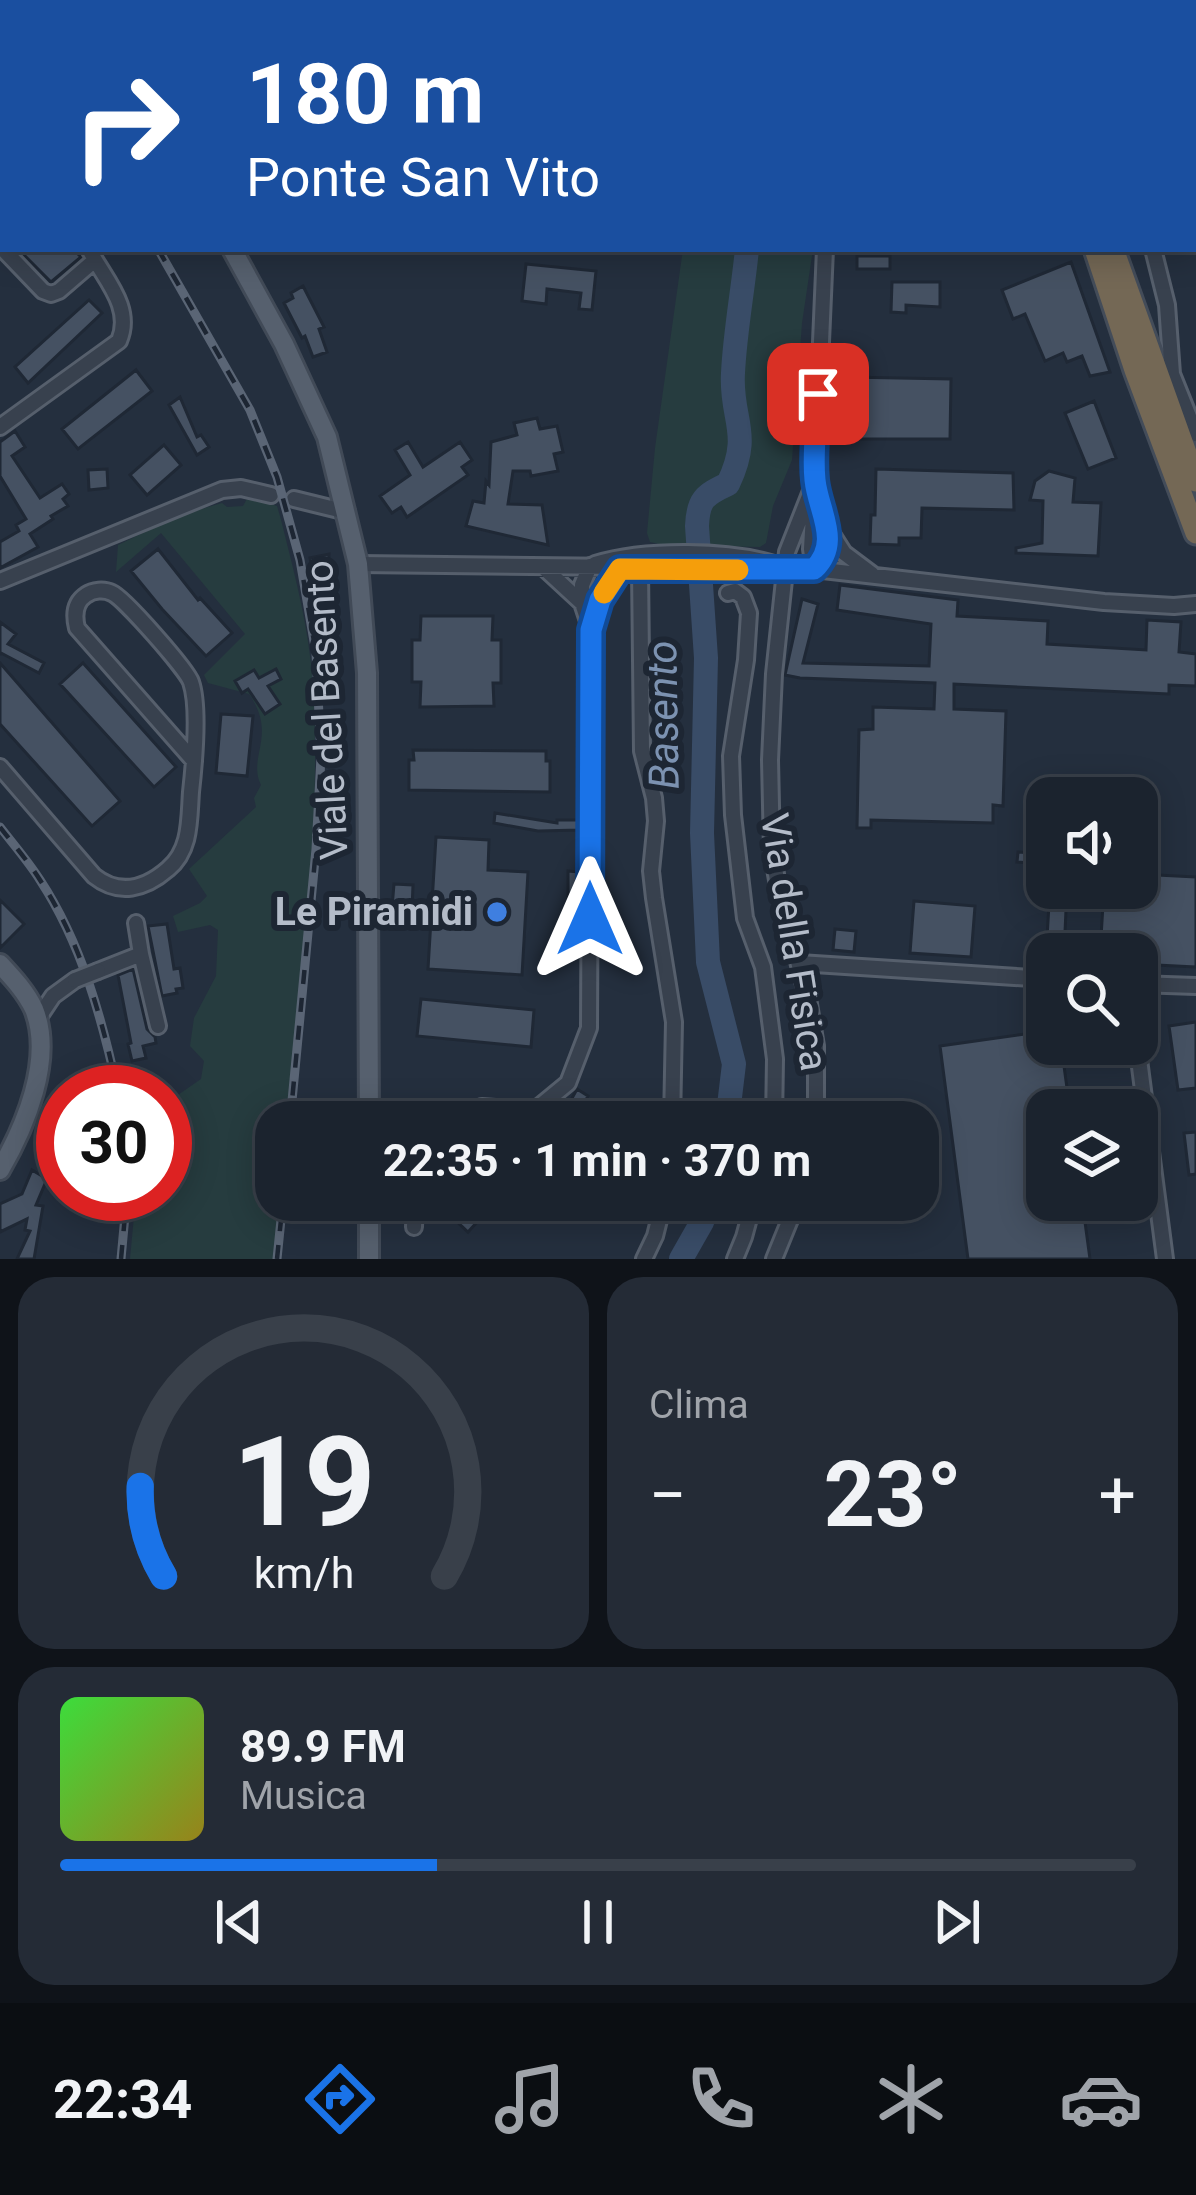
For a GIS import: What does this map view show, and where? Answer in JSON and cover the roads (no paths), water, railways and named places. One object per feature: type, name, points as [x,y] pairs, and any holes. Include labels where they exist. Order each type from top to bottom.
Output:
[{"type":"highway","points":[[1096,252],[1196,533]]},
{"type":"highway","points":[[1114,252],[1196,481]]},
{"type":"main road","name":"Viale del Basento","points":[[234,252],[327,437],[358,564],[367,673],[369,1101]]},
{"type":"main road","points":[[0,964],[24,992],[37,1020],[40,1053],[20,1130],[0,1170]]},
{"type":"main road","points":[[369,1221],[369,1259]]},
{"type":"street","points":[[0,427],[119,341],[125,326],[124,313],[92,254],[51,294],[6,252]]},
{"type":"street","name":"Via della Fisica","points":[[825,252],[815,481],[828,526]]},
{"type":"street","points":[[1154,252],[1167,305],[1172,374],[1196,434]]},
{"type":"street","points":[[814,569],[815,481]]},
{"type":"street","name":"Via della Fisica","points":[[815,481],[787,552],[770,717],[770,808],[777,880],[816,1046],[816,1101]]},
{"type":"street","points":[[0,581],[222,490],[241,488],[271,495]]},
{"type":"street","points":[[293,499],[347,512]]},
{"type":"street","points":[[814,569],[826,552],[828,526]]},
{"type":"street","points":[[828,526],[844,554],[873,575]]},
{"type":"street","points":[[591,630],[582,603],[584,577],[590,566],[625,556],[814,569],[1105,602],[1196,604]]},
{"type":"street","points":[[358,564],[640,569],[658,561]]},
{"type":"street","points":[[590,566],[600,600]]},
{"type":"street","points":[[543,567],[582,603]]},
{"type":"street","points":[[547,1101],[568,1083],[589,1028],[591,630],[600,600],[620,569]]},
{"type":"street","points":[[640,569],[642,751],[654,799],[651,871],[674,1022],[672,1101]]},
{"type":"street","points":[[0,767],[106,885],[129,889],[145,885],[180,855],[187,838],[194,761],[195,702],[190,679],[118,597],[100,590],[86,595],[76,609],[80,632],[194,761]]},
{"type":"street","points":[[728,592],[743,597],[749,613],[731,756],[733,814],[745,918],[763,967],[775,1058],[774,1101]]},
{"type":"street","points":[[136,923],[158,1026]]},
{"type":"street","points":[[37,1020],[53,995],[74,980],[141,954]]},
{"type":"street","points":[[799,963],[1026,978]]},
{"type":"street","points":[[1158,985],[1196,986]]},
{"type":"street","points":[[1140,1065],[1165,1259]]},
{"type":"street","points":[[414,1221],[414,1227]]},
{"type":"street","points":[[644,1259],[659,1221]]},
{"type":"street","points":[[735,1259],[747,1221]]},
{"type":"street","points":[[774,1259],[789,1221]]},
{"type":"waterway","name":"Basento","points":[[730,1101],[734,1064],[708,962],[702,833],[706,658],[697,526],[701,504],[728,484],[739,451],[733,373],[747,252]]},
{"type":"waterway","name":"Basento","points":[[681,1259],[702,1221]]},
{"type":"railway","points":[[160,252],[250,410],[277,477],[300,560],[316,653],[321,757],[292,1101]]},
{"type":"railway","points":[[0,827],[40,880],[68,930],[111,1065]]},
{"type":"railway","points":[[121,1259],[125,1221]]},
{"type":"railway","points":[[277,1259],[281,1221]]},
{"type":"place","name":"Le Piramidi","points":[[497,912]]}]
